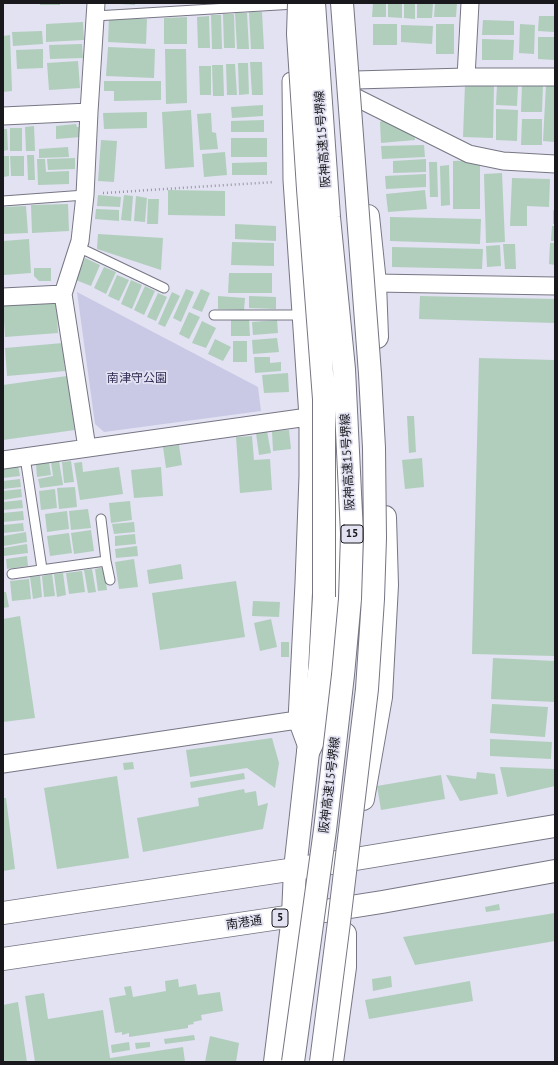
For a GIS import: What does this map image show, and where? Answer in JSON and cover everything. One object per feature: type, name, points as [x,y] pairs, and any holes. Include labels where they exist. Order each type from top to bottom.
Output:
[{"type":"main road","name":"阪神高速15号堺線","points":[[321,1062],[367,689],[373,599],[375,538],[374,448],[370,374],[342,3]]},
{"type":"main road","points":[[332,1062],[345,967],[344,941],[347,907],[356,858],[357,832],[381,697],[387,585],[375,283],[356,89],[353,3]]},
{"type":"main road","name":"阪神高速15号堺線","points":[[293,1062],[325,830],[343,675],[350,592],[352,534],[344,369],[329,217],[300,7]]},
{"type":"main road","points":[[275,1062],[294,916],[295,869],[308,752],[329,708],[339,573],[337,474],[308,59],[300,7]]},
{"type":"main road","name":"15","points":[[300,7],[298,34],[307,181],[324,399],[324,597],[320,665],[308,752]]},
{"type":"main road","points":[[3,913],[295,869],[555,826]]},
{"type":"main road","name":"南港通","points":[[3,959],[294,916],[555,870]]},
{"type":"street","points":[[466,77],[470,3]]},
{"type":"street","points":[[300,7],[291,47],[292,180],[308,417],[308,476],[297,720],[308,752]]},
{"type":"street","points":[[87,448],[63,294],[80,240],[85,195],[96,9]]},
{"type":"street","points":[[356,89],[466,77],[555,77]]},
{"type":"street","points":[[356,89],[469,154],[503,161],[555,164]]},
{"type":"street","points":[[3,116],[89,112]]},
{"type":"street","points":[[375,283],[555,286]]},
{"type":"street","points":[[3,297],[63,294]]},
{"type":"street","points":[[3,460],[308,417]]},
{"type":"street","points":[[3,764],[297,720]]},
{"type":"lane","points":[[96,9],[300,7]]},
{"type":"lane","points":[[3,201],[85,195]]},
{"type":"lane","points":[[78,247],[164,288]]},
{"type":"lane","points":[[214,315],[301,315]]},
{"type":"lane","points":[[25,457],[42,569]]},
{"type":"lane","points":[[101,519],[110,580]]},
{"type":"lane","points":[[12,574],[106,560]]},
{"type":"path","points":[[85,195],[292,180]]},
{"type":"green space","name":"南津守公園","points":[[77,292],[258,387],[261,411],[104,432],[95,424]]},
{"type":"building","points":[[40,3],[60,3],[60,5],[40,5]]},
{"type":"building","points":[[135,3],[135,5],[121,4]]},
{"type":"building","points":[[373,3],[386,3],[386,17],[372,17]]},
{"type":"building","points":[[388,3],[402,3],[402,18],[388,17]]},
{"type":"building","points":[[404,3],[415,3],[415,19],[404,18]]},
{"type":"building","points":[[417,3],[433,3],[432,18],[417,18]]},
{"type":"building","points":[[435,3],[457,3],[456,17],[434,17]]},
{"type":"building","points":[[249,12],[262,12],[264,49],[251,49]]},
{"type":"building","points":[[235,13],[247,13],[249,49],[237,49]]},
{"type":"building","points":[[223,14],[234,14],[235,48],[224,48]]},
{"type":"building","points":[[211,15],[221,15],[222,49],[212,49]]},
{"type":"building","points":[[209,16],[210,48],[198,48],[197,17]]},
{"type":"building","points":[[539,16],[555,16],[554,32],[538,31]]},
{"type":"building","points":[[187,17],[187,44],[164,44],[164,18]]},
{"type":"building","points":[[109,18],[147,19],[146,44],[108,42]]},
{"type":"building","points":[[483,20],[514,21],[514,35],[482,35]]},
{"type":"building","points":[[83,22],[84,40],[46,42],[46,24]]},
{"type":"building","points":[[373,24],[397,24],[397,45],[373,45]]},
{"type":"building","points":[[436,24],[454,24],[454,54],[436,54]]},
{"type":"building","points":[[520,24],[535,25],[534,54],[519,53]]},
{"type":"building","points":[[401,25],[433,26],[432,44],[401,42]]},
{"type":"building","points":[[42,31],[43,44],[13,46],[12,32]]},
{"type":"building","points":[[10,35],[12,91],[3,92],[3,36]]},
{"type":"building","points":[[538,37],[554,37],[554,60],[538,59]]},
{"type":"building","points":[[482,39],[514,40],[513,60],[482,60]]},
{"type":"building","points":[[82,44],[83,58],[50,59],[49,45]]},
{"type":"building","points":[[108,47],[155,49],[154,78],[106,76]]},
{"type":"building","points":[[43,49],[43,68],[17,69],[16,50]]},
{"type":"building","points":[[165,49],[186,49],[187,103],[166,104]]},
{"type":"building","points":[[78,61],[80,88],[49,90],[47,63]]},
{"type":"building","points":[[250,62],[262,62],[263,95],[252,95]]},
{"type":"building","points":[[238,63],[248,63],[249,94],[239,95]]},
{"type":"building","points":[[226,64],[235,64],[237,95],[227,95]]},
{"type":"building","points":[[212,65],[223,65],[224,96],[213,96]]},
{"type":"building","points":[[199,66],[211,66],[211,95],[200,95]]},
{"type":"building","points":[[104,81],[161,81],[161,100],[114,101],[114,91],[104,91]]},
{"type":"building","points":[[465,84],[494,84],[493,138],[463,137]]},
{"type":"building","points":[[522,84],[543,85],[542,112],[521,112]]},
{"type":"building","points":[[546,84],[555,85],[555,142],[543,141]]},
{"type":"building","points":[[497,85],[518,86],[517,106],[496,105]]},
{"type":"building","points":[[263,105],[263,116],[232,118],[231,107]]},
{"type":"building","points":[[496,109],[518,110],[517,141],[496,140]]},
{"type":"building","points":[[191,110],[194,167],[165,169],[162,112]]},
{"type":"building","points":[[147,112],[147,128],[104,129],[103,113]]},
{"type":"building","points":[[211,113],[212,132],[216,133],[218,149],[200,150],[197,114]]},
{"type":"building","points":[[387,118],[414,134],[415,140],[381,143],[380,122]]},
{"type":"building","points":[[522,119],[542,119],[542,145],[521,145]]},
{"type":"building","points":[[264,120],[264,132],[231,132],[231,121]]},
{"type":"building","points":[[76,124],[77,127],[80,127],[81,137],[56,139],[56,126]]},
{"type":"building","points":[[34,126],[35,151],[26,151],[25,127]]},
{"type":"building","points":[[10,128],[22,128],[22,151],[10,151]]},
{"type":"building","points":[[3,129],[7,129],[8,150],[3,151]]},
{"type":"building","points":[[231,138],[267,138],[267,157],[231,157]]},
{"type":"building","points":[[101,140],[117,141],[114,182],[98,181]]},
{"type":"building","points":[[424,145],[425,157],[382,159],[381,146]]},
{"type":"building","points":[[68,147],[69,157],[39,158],[39,149]]},
{"type":"building","points":[[225,152],[227,175],[204,177],[202,154]]},
{"type":"building","points":[[27,155],[34,155],[35,180],[28,180]]},
{"type":"building","points":[[3,156],[9,156],[9,176],[3,177]]},
{"type":"building","points":[[10,156],[24,156],[24,176],[11,176]]},
{"type":"building","points":[[75,158],[75,169],[48,170],[47,159]]},
{"type":"building","points":[[37,159],[45,159],[46,172],[69,171],[69,184],[38,185]]},
{"type":"building","points":[[426,159],[426,172],[393,173],[393,161]]},
{"type":"building","points":[[480,160],[480,209],[453,209],[453,161]]},
{"type":"building","points":[[267,162],[267,175],[232,175],[232,163]]},
{"type":"building","points":[[429,162],[437,162],[438,197],[430,197]]},
{"type":"building","points":[[449,165],[450,205],[441,206],[440,166]]},
{"type":"building","points":[[502,173],[505,242],[486,243],[484,174]]},
{"type":"building","points":[[426,174],[426,187],[386,189],[385,176]]},
{"type":"building","points":[[512,178],[550,179],[549,207],[527,206],[527,226],[510,226]]},
{"type":"building","points":[[168,190],[225,191],[225,216],[168,215]]},
{"type":"building","points":[[425,190],[427,209],[388,212],[386,194]]},
{"type":"building","points":[[98,195],[121,197],[120,207],[97,206]]},
{"type":"building","points":[[124,195],[133,196],[131,221],[121,220]]},
{"type":"building","points":[[136,196],[147,198],[145,222],[134,221]]},
{"type":"building","points":[[148,199],[159,199],[158,224],[147,224]]},
{"type":"building","points":[[68,204],[69,231],[32,233],[31,205]]},
{"type":"building","points":[[26,206],[28,233],[3,234],[3,207]]},
{"type":"building","points":[[96,209],[119,210],[119,221],[95,219]]},
{"type":"building","points":[[553,210],[555,211],[555,224],[553,224]]},
{"type":"building","points":[[390,217],[481,219],[480,244],[390,241]]},
{"type":"building","points":[[235,224],[276,226],[276,241],[235,239]]},
{"type":"building","points":[[552,226],[555,226],[555,241],[551,241]]},
{"type":"building","points":[[98,234],[163,238],[161,270],[97,249]]},
{"type":"building","points":[[29,239],[31,273],[4,275],[3,241]]},
{"type":"building","points":[[232,242],[274,243],[274,266],[231,265]]},
{"type":"building","points":[[550,243],[555,243],[555,265],[549,264]]},
{"type":"building","points":[[503,244],[515,244],[516,269],[505,269]]},
{"type":"building","points":[[500,245],[501,266],[487,267],[486,246]]},
{"type":"building","points":[[392,247],[483,249],[482,269],[392,267]]},
{"type":"building","points":[[85,258],[100,265],[91,286],[76,280]]},
{"type":"building","points":[[104,267],[116,272],[106,294],[94,288]]},
{"type":"building","points":[[34,268],[51,268],[51,281],[39,281],[34,276]]},
{"type":"building","points":[[229,273],[272,273],[272,293],[228,293]]},
{"type":"building","points":[[117,275],[129,280],[119,301],[108,296]]},
{"type":"building","points":[[131,280],[142,285],[132,309],[121,304]]},
{"type":"building","points":[[145,286],[155,291],[144,315],[134,310]]},
{"type":"building","points":[[186,289],[194,292],[181,322],[173,318]]},
{"type":"building","points":[[201,289],[210,293],[202,312],[192,308]]},
{"type":"building","points":[[172,292],[180,296],[165,327],[158,324]]},
{"type":"building","points":[[158,293],[167,297],[156,321],[147,317]]},
{"type":"building","points":[[218,296],[245,298],[244,310],[218,309]]},
{"type":"building","points":[[249,296],[276,297],[276,309],[249,308]]},
{"type":"building","points":[[420,296],[555,299],[555,323],[419,319]]},
{"type":"building","points":[[56,301],[58,333],[5,337],[3,305]]},
{"type":"building","points":[[189,312],[200,317],[189,339],[179,334]]},
{"type":"building","points":[[249,319],[250,336],[231,336],[231,320]]},
{"type":"building","points":[[277,320],[278,333],[253,335],[252,322]]},
{"type":"building","points":[[202,321],[216,328],[206,348],[192,343]]},
{"type":"building","points":[[277,338],[279,352],[253,354],[252,340]]},
{"type":"building","points":[[215,339],[231,347],[223,361],[208,354]]},
{"type":"building","points":[[233,341],[247,341],[247,362],[233,362]]},
{"type":"building","points":[[63,343],[65,371],[7,376],[5,348]]},
{"type":"building","points":[[254,357],[270,357],[270,363],[281,362],[281,371],[255,373]]},
{"type":"building","points":[[479,358],[555,360],[555,656],[472,654]]},
{"type":"building","points":[[288,373],[289,392],[264,393],[262,375]]},
{"type":"building","points":[[67,376],[75,430],[3,440],[3,385]]},
{"type":"building","points":[[407,416],[414,416],[416,452],[409,453]]},
{"type":"building","points":[[289,430],[291,449],[273,451],[272,431]]},
{"type":"building","points":[[267,431],[271,453],[259,455],[256,433]]},
{"type":"building","points":[[252,436],[254,460],[270,459],[272,490],[240,493],[236,437]]},
{"type":"building","points":[[179,445],[182,465],[166,468],[163,447]]},
{"type":"building","points":[[422,458],[424,487],[405,489],[402,460]]},
{"type":"building","points":[[59,461],[63,485],[40,488],[38,479],[53,476],[51,462]]},
{"type":"building","points":[[71,461],[74,482],[64,483],[62,462]]},
{"type":"building","points":[[49,462],[51,475],[37,477],[36,464]]},
{"type":"building","points":[[82,462],[83,472],[119,467],[123,494],[80,500],[74,463]]},
{"type":"building","points":[[18,465],[20,476],[3,478],[3,467]]},
{"type":"building","points":[[161,467],[163,496],[134,498],[131,470]]},
{"type":"building","points":[[20,479],[21,487],[3,489],[3,481]]},
{"type":"building","points":[[75,487],[77,507],[59,509],[57,488]]},
{"type":"building","points":[[21,489],[22,497],[3,500],[3,491]]},
{"type":"building","points":[[55,489],[57,508],[41,510],[39,491]]},
{"type":"building","points":[[22,500],[23,508],[3,510],[3,502]]},
{"type":"building","points":[[130,501],[132,520],[111,523],[109,503]]},
{"type":"building","points":[[88,509],[91,528],[71,530],[69,511]]},
{"type":"building","points":[[23,511],[24,520],[3,522],[3,513]]},
{"type":"building","points":[[67,511],[69,529],[47,532],[45,514]]},
{"type":"building","points":[[134,522],[135,532],[114,534],[112,524]]},
{"type":"building","points":[[23,523],[24,531],[3,533],[3,525]]},
{"type":"building","points":[[91,530],[94,551],[74,554],[71,533]]},
{"type":"building","points":[[26,532],[27,542],[4,546],[3,536]]},
{"type":"building","points":[[69,533],[72,553],[50,556],[47,536]]},
{"type":"building","points":[[135,534],[136,544],[115,546],[115,536]]},
{"type":"building","points":[[27,544],[28,553],[4,556],[3,548]]},
{"type":"building","points":[[137,546],[138,556],[116,558],[115,549]]},
{"type":"building","points":[[27,556],[28,566],[7,569],[6,559]]},
{"type":"building","points":[[134,559],[138,587],[119,589],[115,562]]},
{"type":"building","points":[[181,564],[183,579],[149,584],[147,570]]},
{"type":"building","points":[[104,567],[107,590],[98,591],[95,569]]},
{"type":"building","points":[[92,569],[96,592],[88,593],[84,570]]},
{"type":"building","points":[[82,571],[85,592],[69,594],[66,573]]},
{"type":"building","points":[[63,573],[66,595],[57,597],[54,574]]},
{"type":"building","points":[[52,574],[55,596],[44,597],[42,576]]},
{"type":"building","points":[[40,576],[42,597],[33,599],[30,577]]},
{"type":"building","points":[[29,579],[31,599],[12,601],[10,581]]},
{"type":"building","points":[[236,581],[245,637],[160,650],[152,593]]},
{"type":"building","points":[[3,592],[6,592],[9,607],[3,608]]},
{"type":"building","points":[[253,601],[280,602],[279,617],[252,616]]},
{"type":"building","points":[[20,616],[35,718],[3,722],[3,619]]},
{"type":"building","points":[[271,619],[277,647],[260,651],[254,623]]},
{"type":"building","points":[[281,642],[289,642],[289,657],[281,657]]},
{"type":"building","points":[[493,658],[555,661],[555,702],[491,699]]},
{"type":"building","points":[[492,704],[548,707],[545,737],[490,733]]},
{"type":"building","points":[[272,738],[279,763],[275,788],[247,768],[190,777],[186,750]]},
{"type":"building","points":[[490,739],[552,742],[551,759],[490,756]]},
{"type":"building","points":[[133,762],[134,769],[124,770],[123,763]]},
{"type":"building","points":[[500,767],[555,769],[555,786],[507,797]]},
{"type":"building","points":[[477,772],[495,774],[498,794],[460,801],[446,775],[476,779]]},
{"type":"building","points":[[244,773],[245,779],[191,788],[190,782]]},
{"type":"building","points":[[441,775],[445,799],[381,810],[377,786]]},
{"type":"building","points":[[117,776],[129,858],[57,869],[44,788]]},
{"type":"building","points":[[244,789],[245,793],[256,791],[258,806],[268,803],[263,829],[143,852],[137,818],[199,806],[198,798]]},
{"type":"building","points":[[3,798],[6,798],[15,869],[3,871]]},
{"type":"building","points":[[499,904],[500,910],[486,912],[485,907]]},
{"type":"building","points":[[555,913],[555,941],[415,965],[403,937]]},
{"type":"building","points":[[391,976],[392,987],[373,991],[372,979]]},
{"type":"building","points":[[178,979],[179,987],[196,984],[198,995],[220,992],[223,1011],[201,1015],[202,1020],[193,1022],[194,1024],[188,1025],[188,1028],[129,1037],[129,1033],[122,1035],[122,1032],[115,1033],[109,998],[126,995],[124,987],[131,986],[133,997],[166,991],[165,981]]},
{"type":"building","points":[[470,981],[473,1001],[369,1019],[365,1000]]},
{"type":"building","points":[[44,993],[48,1019],[103,1010],[110,1058],[183,1047],[185,1062],[35,1062],[25,996]]},
{"type":"building","points":[[18,1002],[27,1062],[3,1062],[3,1005]]},
{"type":"building","points":[[194,1035],[195,1040],[165,1044],[164,1039]]},
{"type":"building","points":[[210,1036],[239,1043],[236,1062],[205,1062]]},
{"type":"building","points":[[129,1042],[130,1050],[112,1053],[111,1045]]},
{"type":"building","points":[[150,1042],[150,1047],[136,1049],[135,1043]]}]
